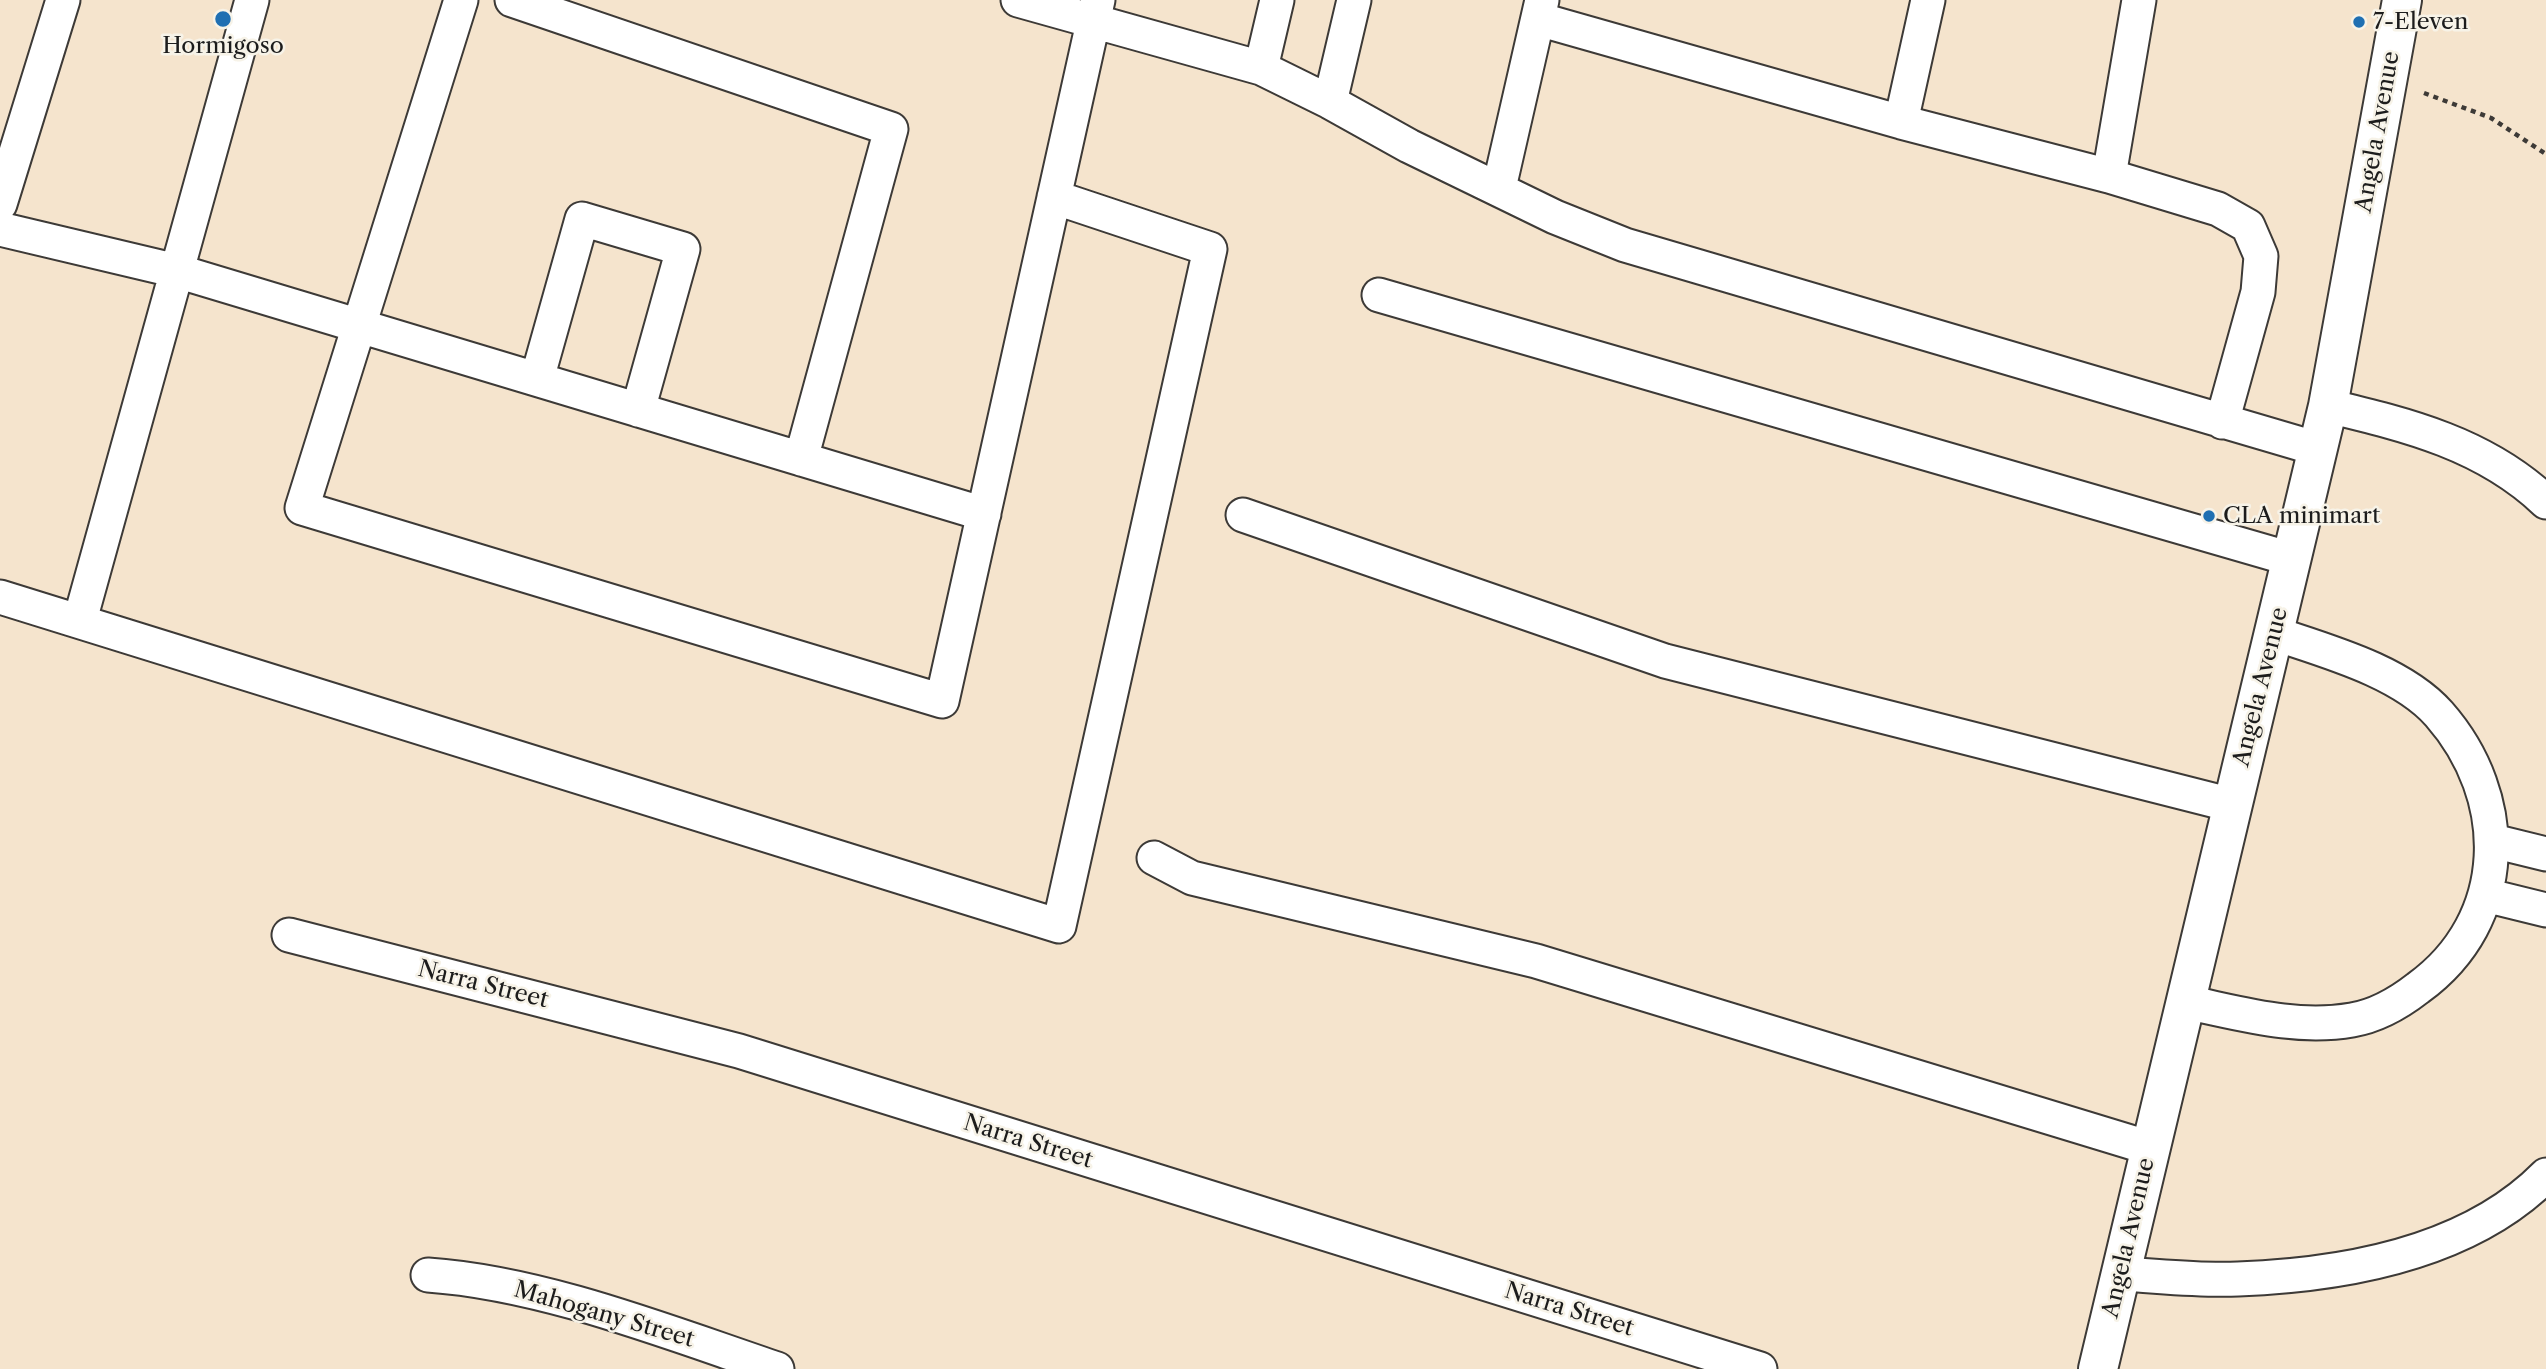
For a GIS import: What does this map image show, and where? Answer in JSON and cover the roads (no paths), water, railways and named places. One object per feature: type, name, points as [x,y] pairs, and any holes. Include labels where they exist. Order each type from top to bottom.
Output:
[{"type":"main road","name":"Angela Avenue","points":[[2098,1369],[2328,406],[2402,0]]},
{"type":"street","points":[[0,204],[63,0]]},
{"type":"street","points":[[80,620],[252,0]]},
{"type":"street","points":[[461,0],[302,508],[942,702],[1096,12]]},
{"type":"street","points":[[512,0],[891,129],[801,459]]},
{"type":"street","points":[[1018,0],[1096,12],[1261,68],[1409,146],[1555,217],[1625,245],[2318,449]]},
{"type":"street","points":[[1261,68],[1276,0]]},
{"type":"street","points":[[1330,102],[1354,0]]},
{"type":"street","points":[[1901,122],[1928,0]]},
{"type":"street","points":[[2109,176],[2139,0]]},
{"type":"street","points":[[1499,188],[1540,9],[1901,122],[2109,176],[2218,209],[2248,226],[2261,256],[2258,292],[2222,422]]},
{"type":"street","points":[[0,597],[1059,926],[1210,249],[1054,197]]},
{"type":"street","points":[[537,379],[582,219],[683,249],[638,410]]},
{"type":"street","points":[[0,229],[177,271],[984,514]]},
{"type":"street","points":[[1379,295],[2291,559]]},
{"type":"street","points":[[2328,406],[2414,426],[2478,452],[2546,502]]},
{"type":"street","points":[[1243,515],[1665,661],[2232,805]]},
{"type":"street","points":[[2185,1002],[2308,1025],[2355,1020],[2399,1003],[2437,975],[2466,938],[2485,895],[2493,841],[2486,793],[2467,749],[2437,711],[2398,683],[2375,671],[2273,633]]},
{"type":"street","points":[[2493,841],[2546,854]]},
{"type":"street","points":[[1154,858],[1192,878],[1536,961],[2150,1148]]},
{"type":"street","points":[[2485,895],[2546,910]]},
{"type":"street","name":"Narra Street","points":[[289,935],[739,1051],[1760,1369]]},
{"type":"street","points":[[2121,1275],[2237,1279],[2318,1273],[2418,1250],[2480,1225],[2546,1175]]},
{"type":"street","name":"Mahogany Street","points":[[428,1275],[474,1278],[626,1319],[777,1369]]},
{"type":"place","name":"Hormigoso","points":[[223,19]]},
{"type":"place","name":"7-Eleven","points":[[2359,22]]},
{"type":"place","name":"CLA minimart","points":[[2209,516]]}]
